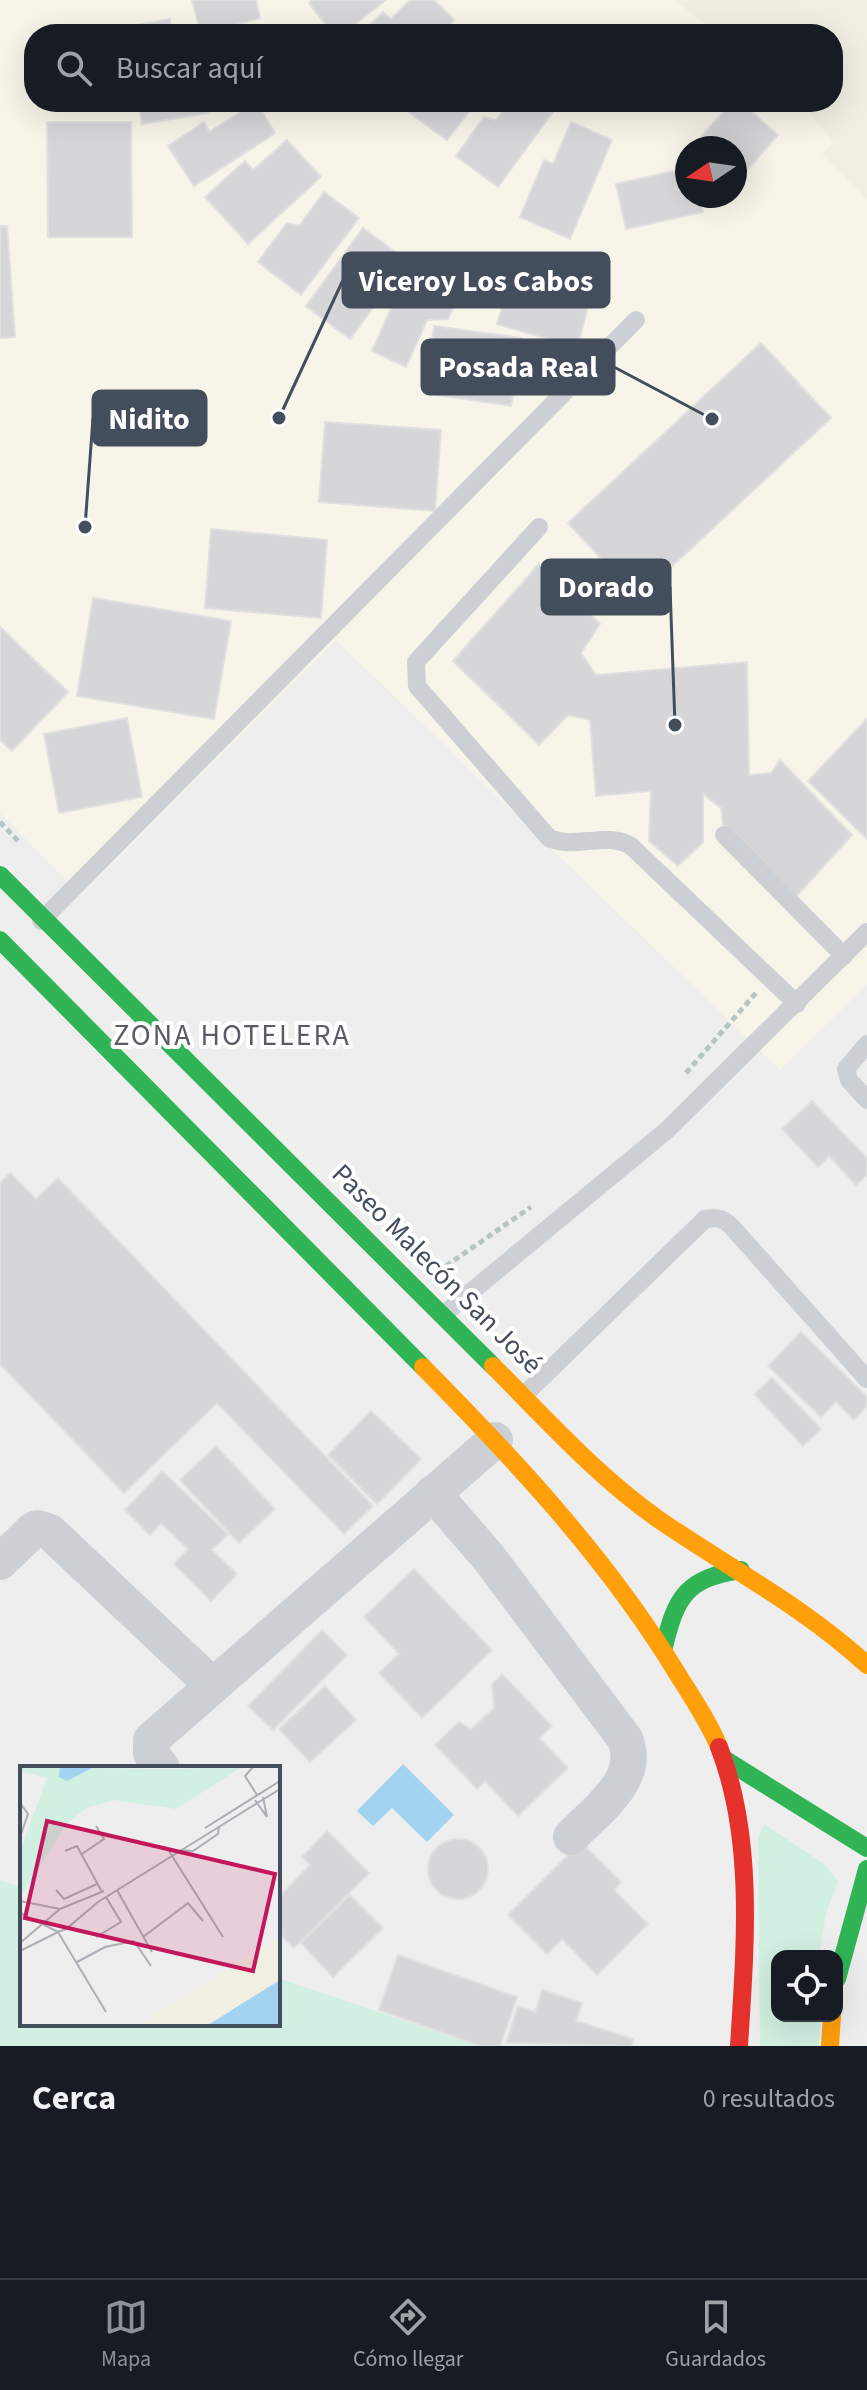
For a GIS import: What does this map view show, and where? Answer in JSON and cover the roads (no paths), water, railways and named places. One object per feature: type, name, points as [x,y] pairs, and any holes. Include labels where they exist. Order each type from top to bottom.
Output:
[{"type":"main road","name":"Paseo Malecón San José","points":[[0,875],[22,936],[444,1314],[620,1489],[658,1518],[780,1592],[841,1639],[867,1665]]},
{"type":"main road","name":"Paseo Malecón San José","points":[[22,936],[88,996],[547,1496],[664,1647],[724,1759]]},
{"type":"main road","points":[[664,1647],[671,1613],[681,1594],[697,1580],[741,1570]]},
{"type":"main road","points":[[724,1759],[867,1848]]},
{"type":"main road","points":[[724,1759],[736,1820],[747,1922],[739,2046]]},
{"type":"main road","points":[[843,1957],[867,1869]]},
{"type":"main road","points":[[830,2046],[832,2022]]},
{"type":"street","points":[[161,1766],[151,1753],[151,1740],[211,1684],[495,1440]]},
{"type":"street","points":[[433,1493],[489,1558],[625,1739],[630,1751],[627,1777],[571,1837]]},
{"type":"street","points":[[0,1562],[37,1528],[50,1532],[211,1684]]},
{"type":"lane","points":[[22,936],[636,320]]},
{"type":"lane","points":[[539,527],[416,662],[417,686],[549,838],[569,843],[614,840],[631,846],[797,1004]]},
{"type":"lane","points":[[724,835],[844,956]]},
{"type":"lane","points":[[444,1314],[666,1131],[867,932]]},
{"type":"lane","points":[[867,1044],[846,1069],[849,1080],[867,1100]]},
{"type":"lane","points":[[525,1394],[705,1219],[714,1218],[723,1218],[732,1227],[867,1379]]},
{"type":"water","points":[[403,1764],[454,1815],[427,1842],[392,1808],[373,1826],[357,1811]]},
{"type":"place","name":"Viceroy Los Cabos","points":[[279,418]]},
{"type":"place","name":"Posada Real","points":[[712,419]]},
{"type":"place","name":"Nidito","points":[[85,527]]},
{"type":"place","name":"Dorado","points":[[675,725]]},
{"type":"district","name":"ZONA HOTELERA","points":[[232,1035]]}]
